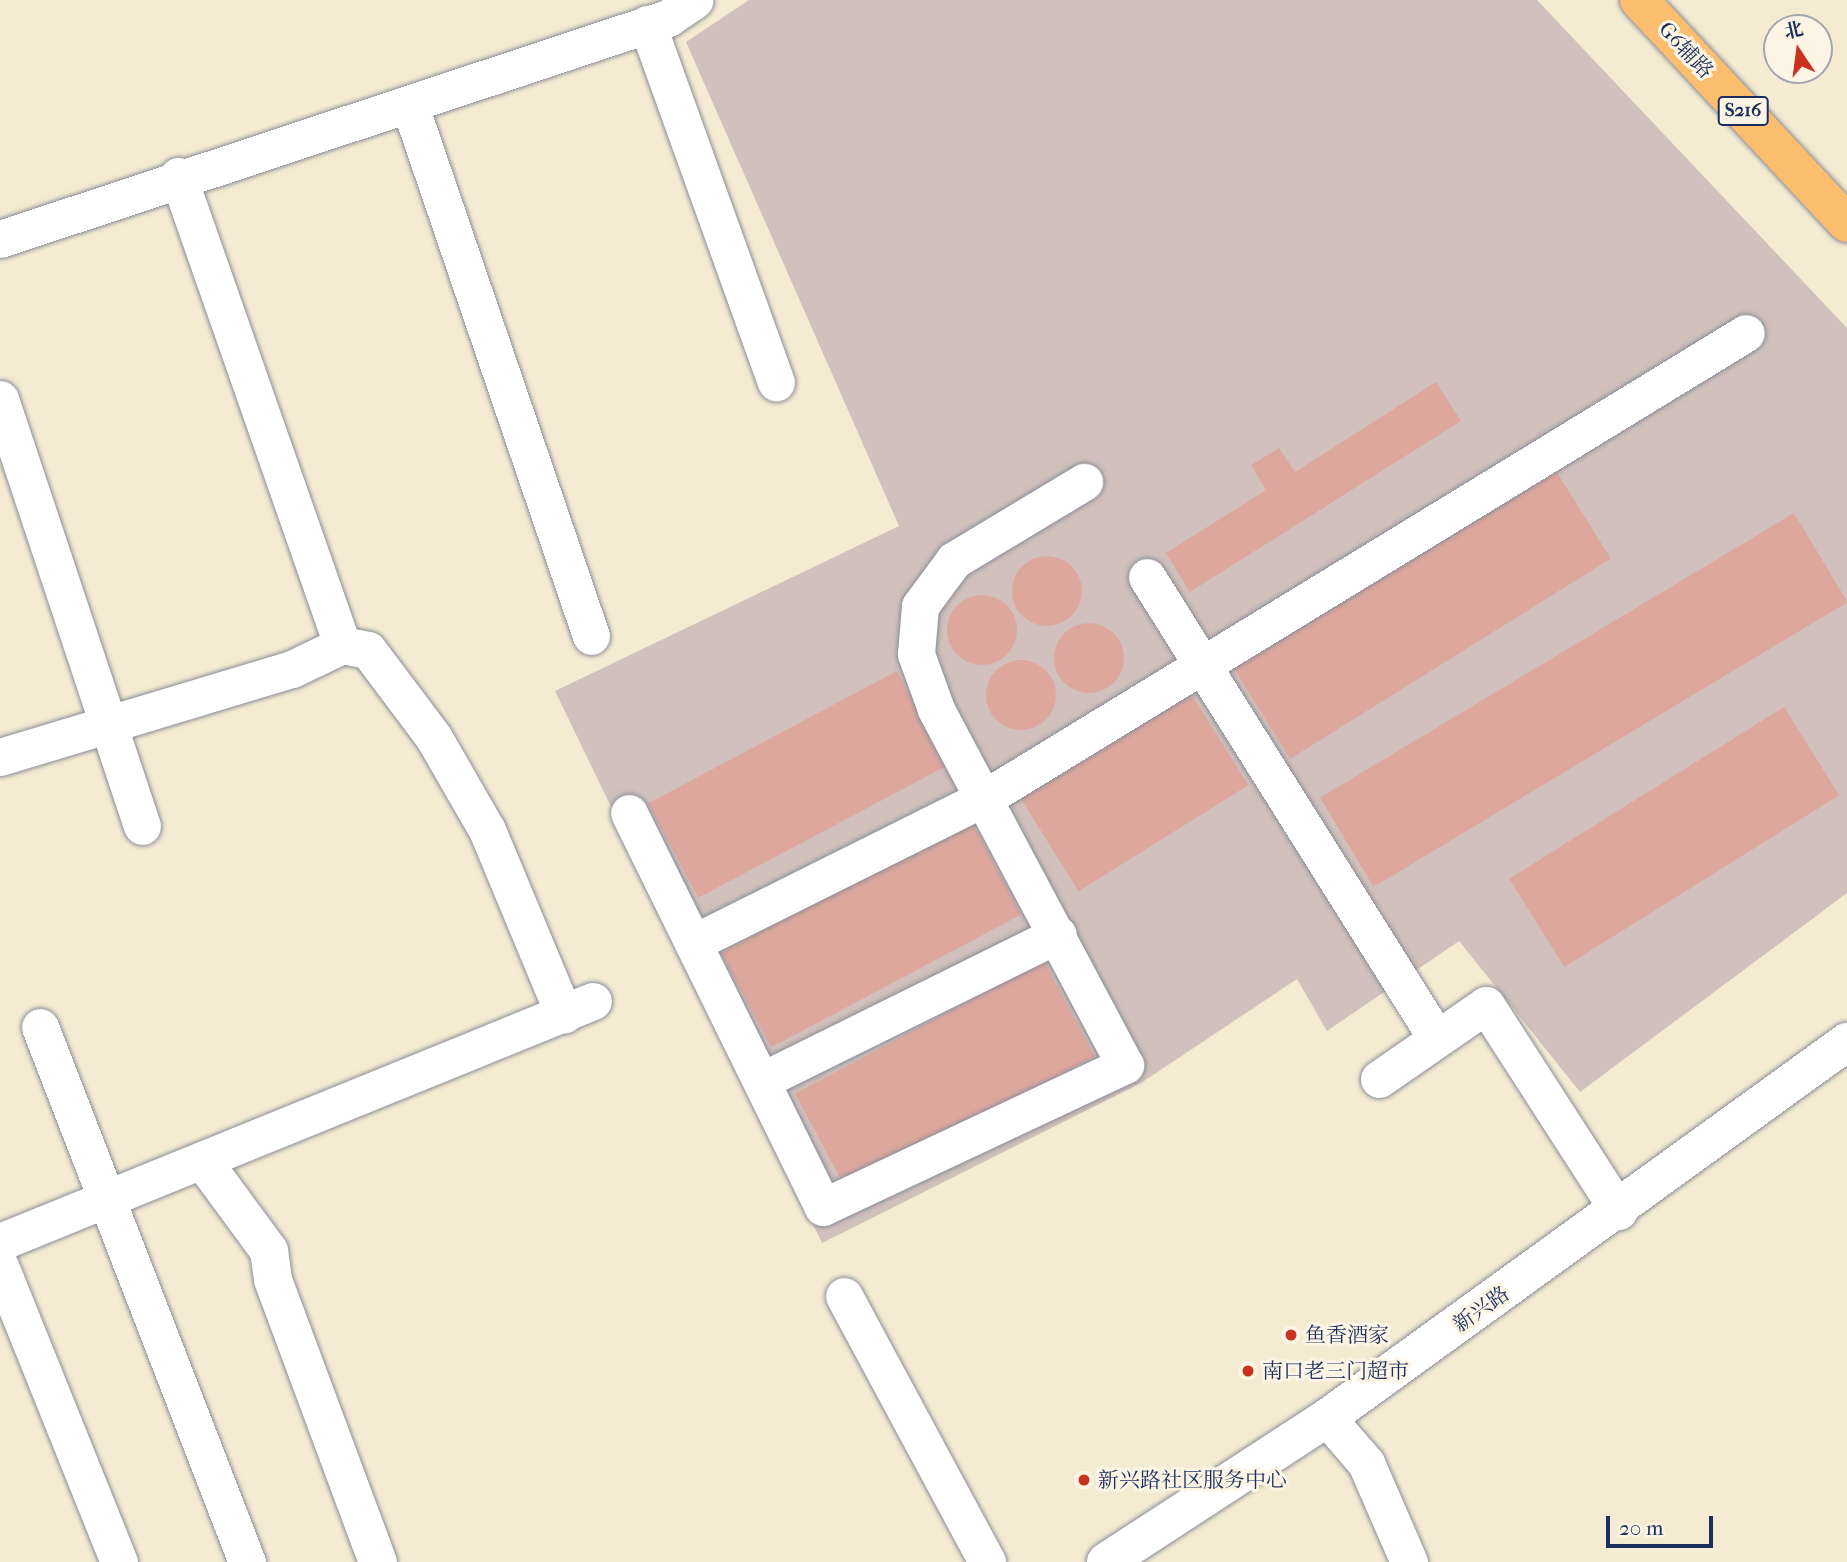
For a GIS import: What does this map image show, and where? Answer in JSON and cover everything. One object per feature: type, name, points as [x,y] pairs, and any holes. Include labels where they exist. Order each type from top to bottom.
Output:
[{"type":"main road","name":"G6辅路","points":[[1639,0],[1847,223]]},
{"type":"street","points":[[0,239],[178,176],[410,106],[647,24],[695,0]]},
{"type":"street","points":[[647,24],[776,382]]},
{"type":"street","points":[[410,106],[591,636]]},
{"type":"street","points":[[178,176],[342,645]]},
{"type":"street","points":[[693,943],[988,796],[1746,334]]},
{"type":"street","points":[[0,399],[142,826]]},
{"type":"street","points":[[629,813],[823,1207],[1125,1065],[988,796],[922,676],[915,633],[920,606],[954,560],[1084,482]]},
{"type":"street","points":[[1147,577],[1437,1039]]},
{"type":"street","points":[[0,757],[107,722],[292,669],[342,645],[368,650],[434,738],[487,830],[578,1008],[0,1242]]},
{"type":"street","points":[[761,1081],[1058,934]]},
{"type":"street","points":[[1379,1079],[1486,1005],[1619,1211]]},
{"type":"street","points":[[40,1027],[247,1562]]},
{"type":"street","name":"新兴路","points":[[1106,1562],[1327,1418],[1619,1211],[1847,1042]]},
{"type":"street","points":[[203,1161],[269,1251],[273,1280],[378,1562]]},
{"type":"street","points":[[0,1266],[119,1562]]},
{"type":"street","points":[[844,1296],[987,1562]]},
{"type":"street","points":[[1327,1418],[1366,1463],[1409,1562]]},
{"type":"shaded area","points":[[749,0],[1537,0],[1847,328],[1847,893],[1580,1092],[1459,941],[1327,1031],[1297,979],[1141,1083],[822,1243],[555,691],[899,526],[686,42]]},
{"type":"building","points":[[1436,382],[1461,421],[1190,592],[1166,553],[1266,490],[1251,465],[1279,448],[1295,472]]},
{"type":"building","points":[[1553,466],[1611,558],[1290,759],[1232,666]]},
{"type":"building","points":[[1794,513],[1847,602],[1374,887],[1320,798]]},
{"type":"building","points":[[1047,556],[1072,566],[1082,591],[1072,616],[1047,626],[1022,616],[1012,591],[1022,566]]},
{"type":"building","points":[[982,595],[1007,605],[1017,630],[1007,655],[982,665],[957,655],[947,630],[957,605]]},
{"type":"building","points":[[1089,623],[1114,633],[1124,658],[1114,683],[1089,693],[1064,683],[1054,658],[1064,633]]},
{"type":"building","points":[[1021,660],[1046,670],[1056,695],[1046,720],[1021,730],[996,720],[986,695],[996,670]]},
{"type":"building","points":[[897,671],[947,765],[698,898],[648,803]]},
{"type":"building","points":[[1190,692],[1248,785],[1079,891],[1020,798]]},
{"type":"building","points":[[1784,707],[1839,795],[1564,967],[1509,879]]},
{"type":"building","points":[[971,820],[1021,914],[771,1047],[721,953]]},
{"type":"building","points":[[1044,961],[1095,1056],[846,1189],[795,1093]]},
{"type":"place","name":"鱼香酒家","points":[[1291,1335]]},
{"type":"place","name":"南口老三门超市","points":[[1248,1371]]},
{"type":"place","name":"新兴路社区服务中心","points":[[1084,1480]]}]
